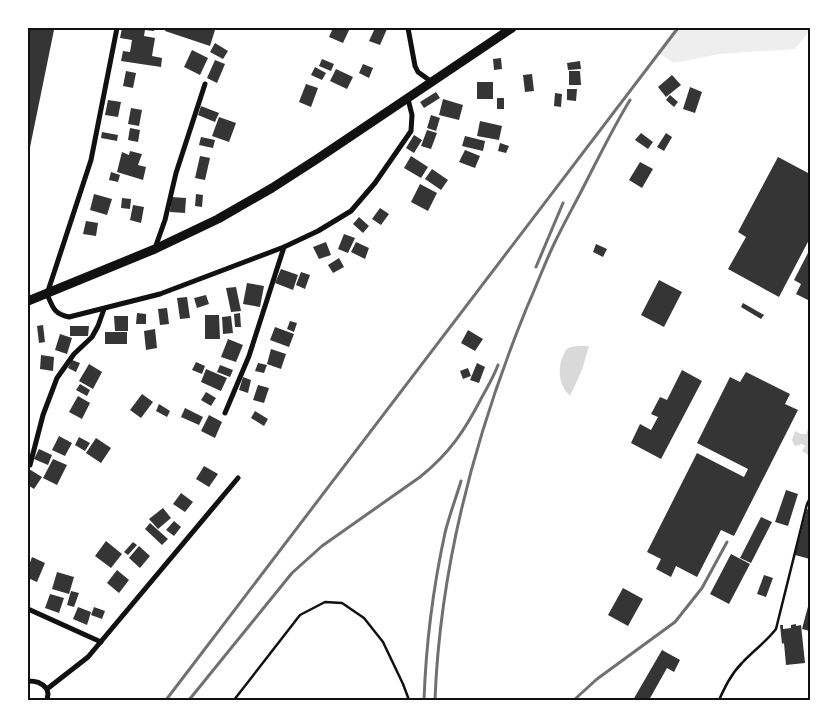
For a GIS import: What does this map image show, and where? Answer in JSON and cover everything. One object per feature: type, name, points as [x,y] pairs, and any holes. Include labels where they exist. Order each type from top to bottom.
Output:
[{"type":"highway","points":[[28,301],[155,250],[218,219],[272,188],[512,28]]},
{"type":"street","points":[[117,28],[91,160],[47,294],[53,309],[59,315],[69,317],[160,294],[284,247],[318,231],[351,211],[375,183],[411,131],[412,114],[408,99]]},
{"type":"street","points":[[408,28],[414,66],[418,72],[432,83]]},
{"type":"street","points":[[155,250],[165,220],[176,172],[205,84]]},
{"type":"street","points":[[225,413],[252,348],[284,247]]},
{"type":"street","points":[[30,465],[43,415],[57,378],[74,354],[92,337],[104,309]]},
{"type":"street","points":[[47,689],[88,657],[238,478]]},
{"type":"street","points":[[28,609],[101,642]]},
{"type":"street","points":[[28,681],[38,681],[43,684],[47,689],[47,700]]},
{"type":"lane","points":[[719,700],[729,679],[741,664],[776,629],[810,498]]},
{"type":"lane","points":[[234,700],[300,615],[325,602],[342,603],[364,618],[383,642],[409,700]]},
{"type":"shaded area","points":[[675,28],[810,28],[810,30],[795,49],[719,54],[674,63],[657,52]]},
{"type":"shaded area","points":[[589,346],[582,370],[570,396],[560,379],[562,358],[568,348]]},
{"type":"shaded area","points":[[810,424],[809,459],[807,454],[802,451],[805,446],[802,444],[795,446],[792,440],[795,431],[806,434]]},
{"type":"building","points":[[28,28],[54,30],[28,157]]},
{"type":"building","points":[[122,28],[155,28],[154,31],[145,30],[144,36],[155,38],[152,56],[162,58],[161,67],[121,61],[123,51],[130,52],[132,40],[120,38]]},
{"type":"building","points":[[166,28],[206,28],[215,30],[210,46],[165,31]]},
{"type":"building","points":[[333,28],[350,28],[343,43],[329,37]]},
{"type":"building","points":[[375,28],[387,29],[380,45],[369,41]]},
{"type":"building","points":[[215,43],[228,51],[223,59],[210,52]]},
{"type":"building","points":[[192,50],[208,58],[200,75],[184,67]]},
{"type":"building","points":[[501,58],[502,69],[494,70],[493,59]]},
{"type":"building","points":[[322,59],[334,64],[331,71],[319,66]]},
{"type":"building","points":[[215,60],[225,64],[217,83],[207,78]]},
{"type":"building","points":[[580,61],[581,69],[568,70],[567,63]]},
{"type":"building","points":[[363,64],[373,68],[369,78],[359,73]]},
{"type":"building","points":[[315,67],[326,73],[322,80],[311,75]]},
{"type":"building","points":[[336,69],[353,77],[347,89],[330,81]]},
{"type":"building","points":[[126,71],[136,73],[133,88],[123,86]]},
{"type":"building","points":[[569,71],[580,71],[581,85],[569,85]]},
{"type":"building","points":[[532,74],[534,91],[525,92],[523,75]]},
{"type":"building","points":[[672,75],[681,85],[666,97],[658,87]]},
{"type":"building","points":[[477,82],[493,82],[493,99],[477,99]]},
{"type":"building","points":[[306,84],[318,88],[311,107],[299,102]]},
{"type":"building","points":[[690,87],[702,92],[695,113],[683,109]]},
{"type":"building","points":[[567,89],[577,89],[576,101],[567,100]]},
{"type":"building","points":[[436,92],[440,98],[424,108],[420,102]]},
{"type":"building","points":[[555,93],[562,94],[561,107],[554,106]]},
{"type":"building","points":[[670,95],[678,102],[674,107],[666,100]]},
{"type":"building","points":[[497,98],[504,98],[504,109],[497,109]]},
{"type":"building","points":[[443,99],[463,105],[459,120],[439,115]]},
{"type":"building","points":[[108,100],[121,102],[118,117],[105,115]]},
{"type":"building","points":[[201,106],[219,113],[215,122],[198,115]]},
{"type":"building","points":[[131,108],[142,110],[139,126],[128,124]]},
{"type":"building","points":[[431,115],[440,118],[436,131],[427,128]]},
{"type":"building","points":[[219,117],[236,123],[229,142],[212,136]]},
{"type":"building","points":[[480,121],[502,126],[499,140],[477,136]]},
{"type":"building","points":[[130,128],[140,130],[138,142],[128,140]]},
{"type":"building","points":[[427,130],[437,133],[431,149],[421,146]]},
{"type":"building","points":[[102,132],[118,135],[117,141],[101,138]]},
{"type":"building","points":[[641,133],[653,142],[648,149],[635,140]]},
{"type":"building","points":[[666,133],[672,137],[664,151],[657,147]]},
{"type":"building","points":[[414,135],[422,140],[414,153],[406,148]]},
{"type":"building","points":[[465,136],[485,141],[483,151],[462,146]]},
{"type":"building","points":[[201,137],[215,140],[213,148],[199,145]]},
{"type":"building","points":[[500,143],[509,146],[506,153],[498,151]]},
{"type":"building","points":[[465,150],[480,156],[475,168],[459,162]]},
{"type":"building","points":[[130,151],[142,154],[138,165],[146,167],[143,180],[117,172],[122,152],[129,155]]},
{"type":"building","points":[[200,156],[210,158],[205,180],[195,178]]},
{"type":"building","points":[[411,156],[428,167],[421,178],[404,168]]},
{"type":"building","points":[[778,157],[810,174],[810,238],[779,297],[728,269],[746,237],[738,232]]},
{"type":"building","points":[[640,162],[653,169],[642,188],[629,180]]},
{"type":"building","points":[[432,169],[448,180],[441,190],[425,179]]},
{"type":"building","points":[[111,172],[120,175],[118,182],[109,180]]},
{"type":"building","points":[[420,184],[437,193],[428,211],[411,202]]},
{"type":"building","points":[[94,194],[112,199],[107,215],[90,210]]},
{"type":"building","points":[[196,194],[203,195],[202,207],[195,206]]},
{"type":"building","points":[[171,197],[186,198],[185,213],[170,212]]},
{"type":"building","points":[[122,198],[131,199],[130,209],[121,208]]},
{"type":"building","points":[[133,205],[144,207],[141,223],[130,220]]},
{"type":"building","points":[[380,208],[389,214],[381,225],[372,219]]},
{"type":"building","points":[[359,217],[369,226],[363,233],[353,224]]},
{"type":"building","points":[[86,221],[98,223],[96,236],[83,234]]},
{"type":"building","points":[[344,234],[355,238],[348,253],[338,249]]},
{"type":"building","points":[[326,242],[331,255],[319,259],[313,247]]},
{"type":"building","points":[[356,242],[369,248],[365,259],[351,252]]},
{"type":"building","points":[[596,244],[607,249],[603,257],[593,252]]},
{"type":"building","points":[[810,249],[810,301],[796,294],[801,284],[794,280]]},
{"type":"building","points":[[339,258],[344,267],[333,273],[328,265]]},
{"type":"building","points":[[281,269],[298,275],[293,290],[275,283]]},
{"type":"building","points":[[301,272],[310,275],[305,289],[296,285]]},
{"type":"building","points":[[659,280],[682,292],[664,327],[641,315]]},
{"type":"building","points":[[247,283],[264,286],[260,307],[243,304]]},
{"type":"building","points":[[236,287],[241,311],[231,312],[226,288]]},
{"type":"building","points":[[206,295],[209,304],[197,308],[194,298]]},
{"type":"building","points":[[187,297],[190,318],[180,319],[177,298]]},
{"type":"building","points":[[743,303],[764,315],[761,319],[741,307]]},
{"type":"building","points":[[167,308],[169,324],[160,325],[158,309]]},
{"type":"building","points":[[137,313],[146,314],[146,324],[136,324]]},
{"type":"building","points":[[240,313],[241,327],[235,327],[234,314]]},
{"type":"building","points":[[205,315],[219,315],[220,339],[205,339]]},
{"type":"building","points":[[114,316],[128,316],[128,331],[115,331]]},
{"type":"building","points":[[231,316],[233,333],[223,334],[222,317]]},
{"type":"building","points":[[290,321],[297,323],[294,332],[287,329]]},
{"type":"building","points":[[43,325],[45,342],[39,343],[37,326]]},
{"type":"building","points":[[70,326],[89,326],[88,336],[70,336]]},
{"type":"building","points":[[275,327],[294,334],[289,347],[270,340]]},
{"type":"building","points":[[155,329],[157,348],[146,350],[144,331]]},
{"type":"building","points":[[468,330],[483,339],[475,351],[461,343]]},
{"type":"building","points":[[105,332],[127,332],[127,344],[105,344]]},
{"type":"building","points":[[60,334],[72,338],[67,354],[55,350]]},
{"type":"building","points":[[228,339],[243,345],[236,362],[221,357]]},
{"type":"building","points":[[271,349],[286,354],[281,369],[267,364]]},
{"type":"building","points":[[41,355],[54,357],[53,371],[40,369]]},
{"type":"building","points":[[72,360],[80,363],[76,372],[68,368]]},
{"type":"building","points":[[196,362],[205,366],[202,374],[192,370]]},
{"type":"building","points":[[258,363],[267,365],[264,373],[255,371]]},
{"type":"building","points":[[477,363],[485,367],[479,383],[470,380]]},
{"type":"building","points":[[89,364],[102,372],[93,389],[79,381]]},
{"type":"building","points":[[220,365],[233,370],[230,377],[217,372]]},
{"type":"building","points":[[468,368],[471,376],[463,379],[460,371]]},
{"type":"building","points":[[206,369],[227,378],[221,391],[201,382]]},
{"type":"building","points":[[682,370],[702,381],[661,459],[631,443],[640,424],[651,430],[658,417],[651,414],[660,397],[667,400]]},
{"type":"building","points":[[746,372],[790,394],[785,404],[798,410],[734,536],[721,530],[697,577],[676,566],[671,577],[656,569],[661,559],[647,552],[697,453],[744,477],[748,469],[697,443],[730,377],[740,382]]},
{"type":"building","points":[[243,377],[251,380],[248,393],[239,390]]},
{"type":"building","points":[[80,384],[90,390],[87,396],[76,390]]},
{"type":"building","points":[[258,385],[269,388],[264,403],[253,400]]},
{"type":"building","points":[[206,392],[216,398],[211,406],[201,400]]},
{"type":"building","points":[[142,394],[153,402],[141,418],[130,410]]},
{"type":"building","points":[[78,396],[90,403],[82,419],[69,412]]},
{"type":"building","points":[[159,404],[170,411],[167,417],[156,411]]},
{"type":"building","points":[[185,408],[203,417],[199,425],[181,417]]},
{"type":"building","points":[[255,411],[268,419],[264,426],[251,418]]},
{"type":"building","points":[[209,415],[222,422],[215,438],[201,431]]},
{"type":"building","points":[[59,436],[72,443],[65,456],[52,450]]},
{"type":"building","points":[[79,437],[90,443],[85,451],[75,445]]},
{"type":"building","points":[[96,438],[111,448],[101,463],[86,453]]},
{"type":"building","points":[[39,449],[52,455],[48,465],[34,459]]},
{"type":"building","points":[[53,459],[67,465],[57,485],[43,478]]},
{"type":"building","points":[[204,466],[218,474],[209,487],[196,479]]},
{"type":"building","points":[[29,469],[42,477],[34,489],[28,485]]},
{"type":"building","points":[[786,490],[798,494],[788,526],[775,522]]},
{"type":"building","points":[[181,493],[193,502],[185,512],[173,504]]},
{"type":"building","points":[[163,508],[171,518],[158,529],[149,519]]},
{"type":"building","points":[[807,509],[810,510],[810,559],[795,555]]},
{"type":"building","points":[[761,517],[772,522],[751,563],[740,558]]},
{"type":"building","points":[[174,521],[181,527],[174,536],[166,530]]},
{"type":"building","points":[[150,523],[168,539],[162,545],[145,529]]},
{"type":"building","points":[[106,541],[122,554],[111,568],[95,556]]},
{"type":"building","points":[[133,542],[137,545],[128,555],[124,552]]},
{"type":"building","points":[[139,546],[150,556],[140,568],[129,558]]},
{"type":"building","points":[[731,554],[750,564],[729,604],[710,594]]},
{"type":"building","points":[[32,557],[45,563],[37,582],[28,578],[28,568]]},
{"type":"building","points":[[117,570],[129,580],[119,593],[107,583]]},
{"type":"building","points":[[57,572],[74,577],[69,594],[52,589]]},
{"type":"building","points":[[764,575],[773,578],[766,597],[757,594]]},
{"type":"building","points":[[623,588],[643,599],[628,626],[608,615]]},
{"type":"building","points":[[71,591],[79,593],[74,607],[67,605]]},
{"type":"building","points":[[50,594],[64,598],[59,613],[45,608]]},
{"type":"building","points":[[810,599],[810,631],[802,629]]},
{"type":"building","points":[[78,607],[91,612],[87,625],[73,619]]},
{"type":"building","points":[[94,607],[105,611],[102,619],[91,615]]},
{"type":"building","points":[[796,624],[796,626],[801,625],[805,663],[786,665],[780,625],[783,625],[783,629],[791,628],[791,625]]},
{"type":"building","points":[[662,650],[680,660],[674,672],[667,668],[649,700],[633,700]]},
{"type":"railway","points":[[166,700],[678,28]]},
{"type":"railway","points":[[435,700],[438,649],[453,549],[464,500],[492,402],[527,307],[550,252],[630,100]]},
{"type":"railway","points":[[536,267],[563,203]]},
{"type":"railway","points":[[189,700],[292,573],[322,546],[420,477],[440,459],[456,440],[469,420],[498,365]]},
{"type":"railway","points":[[424,700],[428,637],[437,574],[447,527],[461,481]]},
{"type":"railway","points":[[574,700],[597,679],[675,622],[702,588],[727,542]]}]
